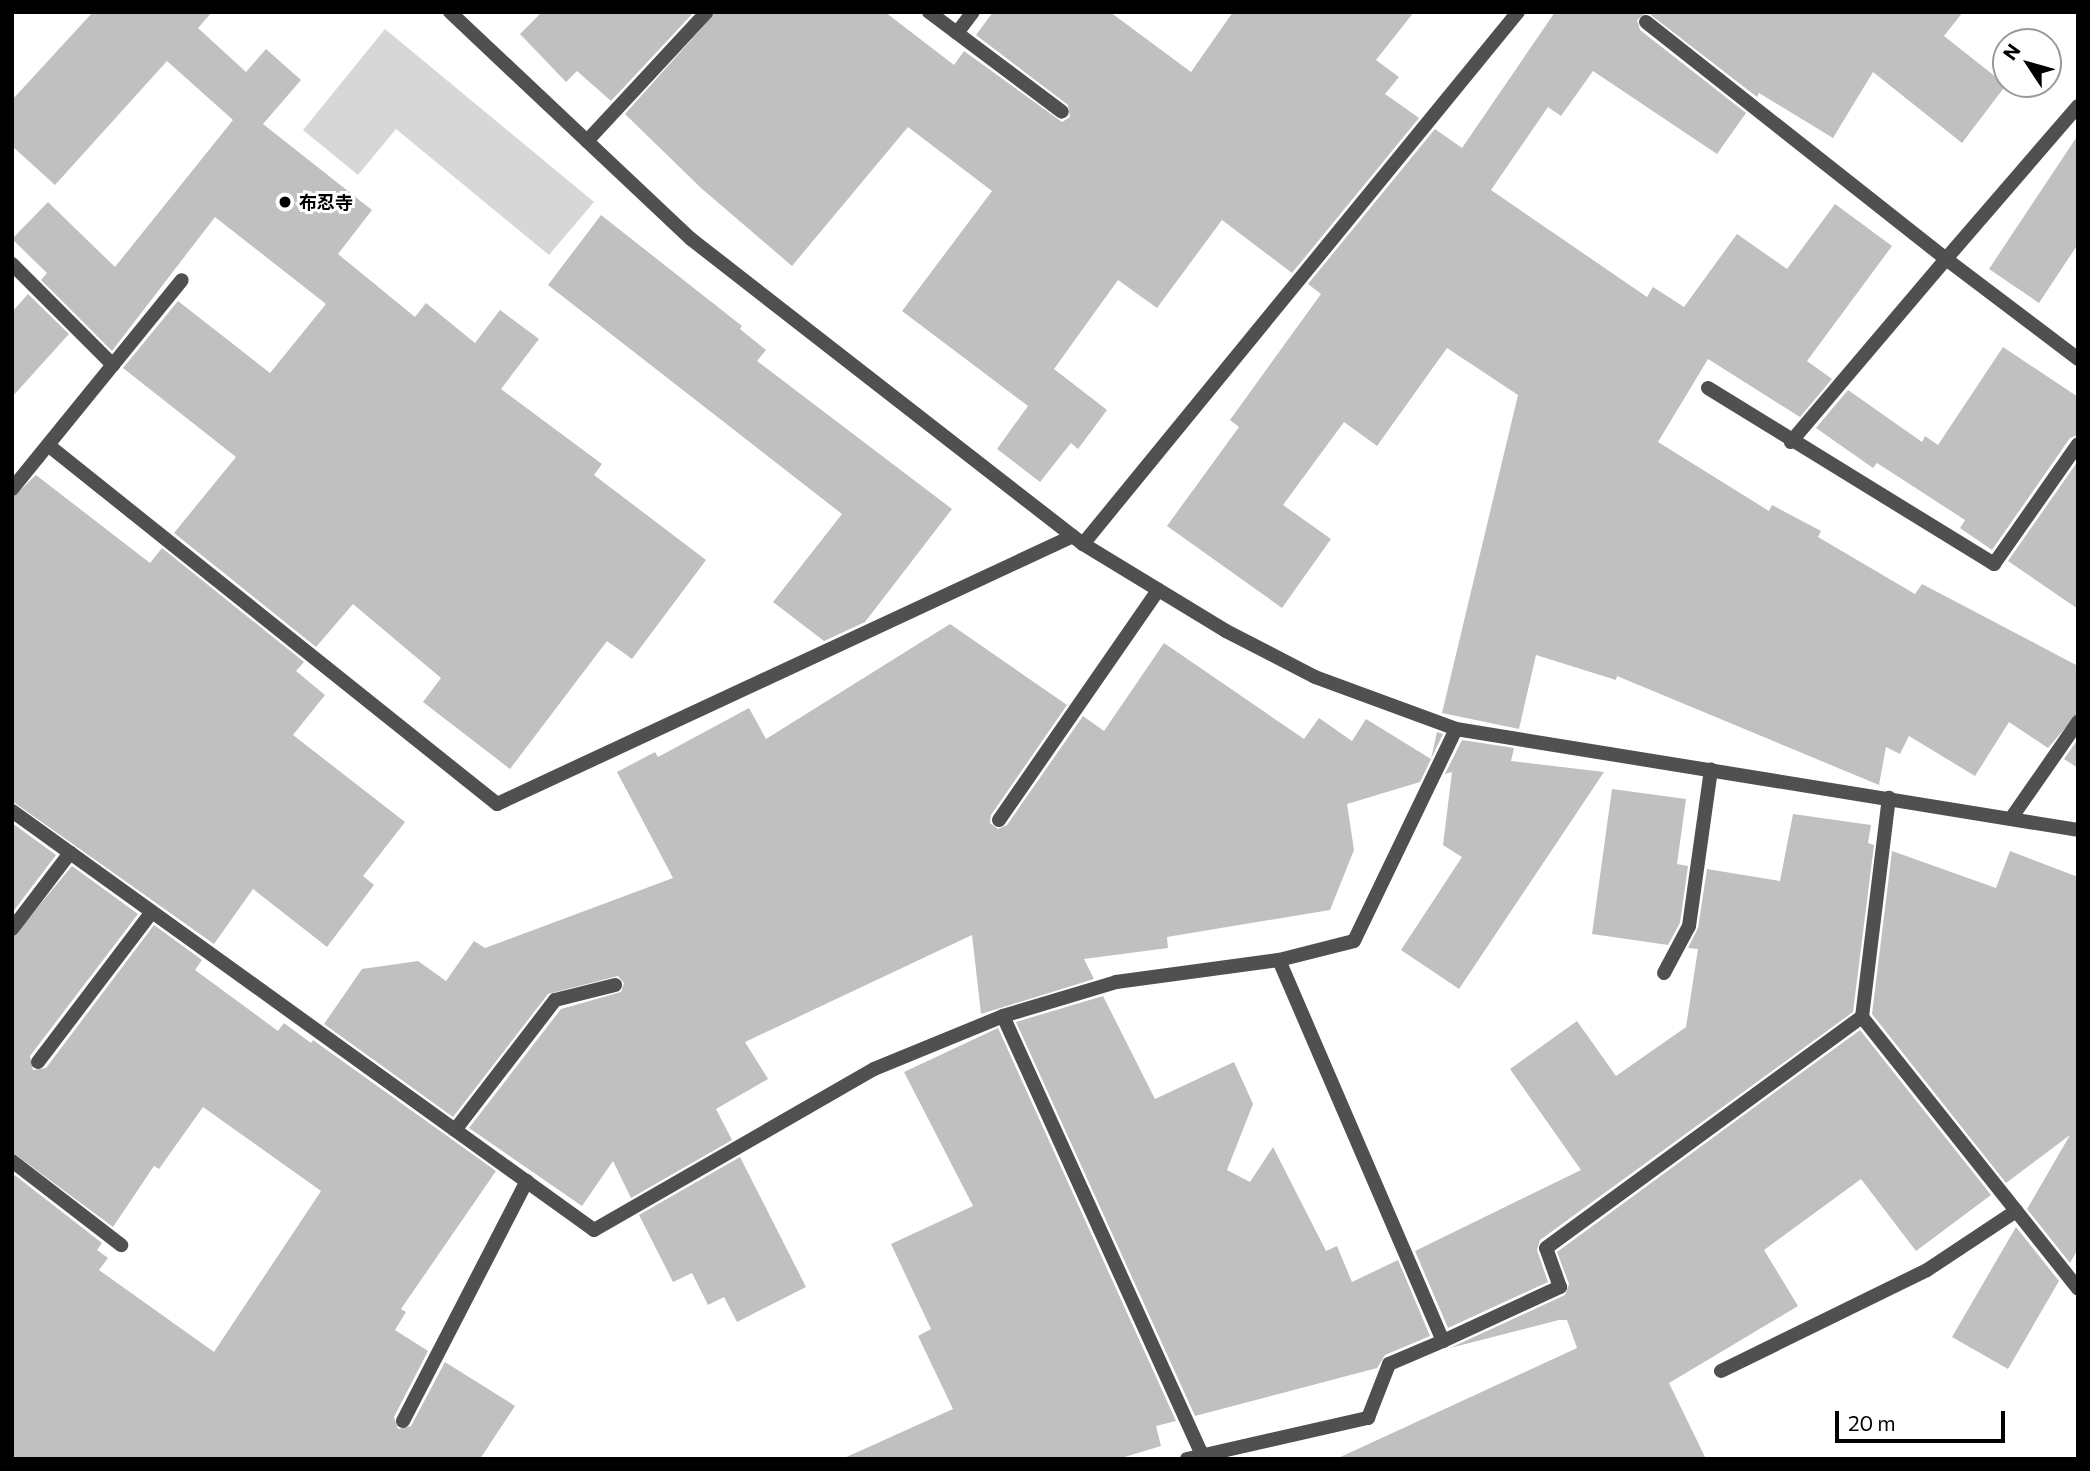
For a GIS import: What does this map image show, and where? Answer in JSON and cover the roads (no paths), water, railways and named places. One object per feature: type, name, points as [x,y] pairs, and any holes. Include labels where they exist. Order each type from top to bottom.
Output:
[{"type":"street","points":[[450,12],[691,239],[1078,540],[1158,590],[1315,677],[1456,729],[2012,817],[2078,830]]},
{"type":"street","points":[[587,141],[706,12]]},
{"type":"street","points":[[929,12],[1062,112]]},
{"type":"street","points":[[957,33],[973,12]]},
{"type":"street","points":[[48,444],[497,804],[1078,540],[1518,12]]},
{"type":"street","points":[[1646,22],[1946,259],[2078,359]]},
{"type":"street","points":[[1791,442],[2078,106]]},
{"type":"street","points":[[12,264],[113,365]]},
{"type":"street","points":[[12,489],[182,280]]},
{"type":"street","points":[[1708,388],[1791,442],[1994,564],[2078,444]]},
{"type":"street","points":[[999,820],[1158,590]]},
{"type":"street","points":[[2012,817],[2078,722]]},
{"type":"street","points":[[12,811],[594,1230],[874,1069],[1003,1016],[1116,982],[1279,960],[1353,941],[1456,729]]},
{"type":"street","points":[[1664,973],[1689,926],[1711,770]]},
{"type":"street","points":[[1889,799],[1862,1017],[2078,1289]]},
{"type":"street","points":[[12,929],[70,853]]},
{"type":"street","points":[[38,1062],[152,912]]},
{"type":"street","points":[[1279,960],[1443,1341]]},
{"type":"street","points":[[455,1130],[555,1000],[615,985]]},
{"type":"street","points":[[1003,1016],[1195,1457],[1368,1418],[1389,1364],[1560,1287],[1546,1248],[1862,1017]]},
{"type":"street","points":[[12,1161],[121,1245]]},
{"type":"street","points":[[403,1421],[527,1181]]},
{"type":"street","points":[[1721,1371],[1927,1270],[2016,1211]]},
{"type":"place","name":"布忍寺","points":[[285,202]]}]
